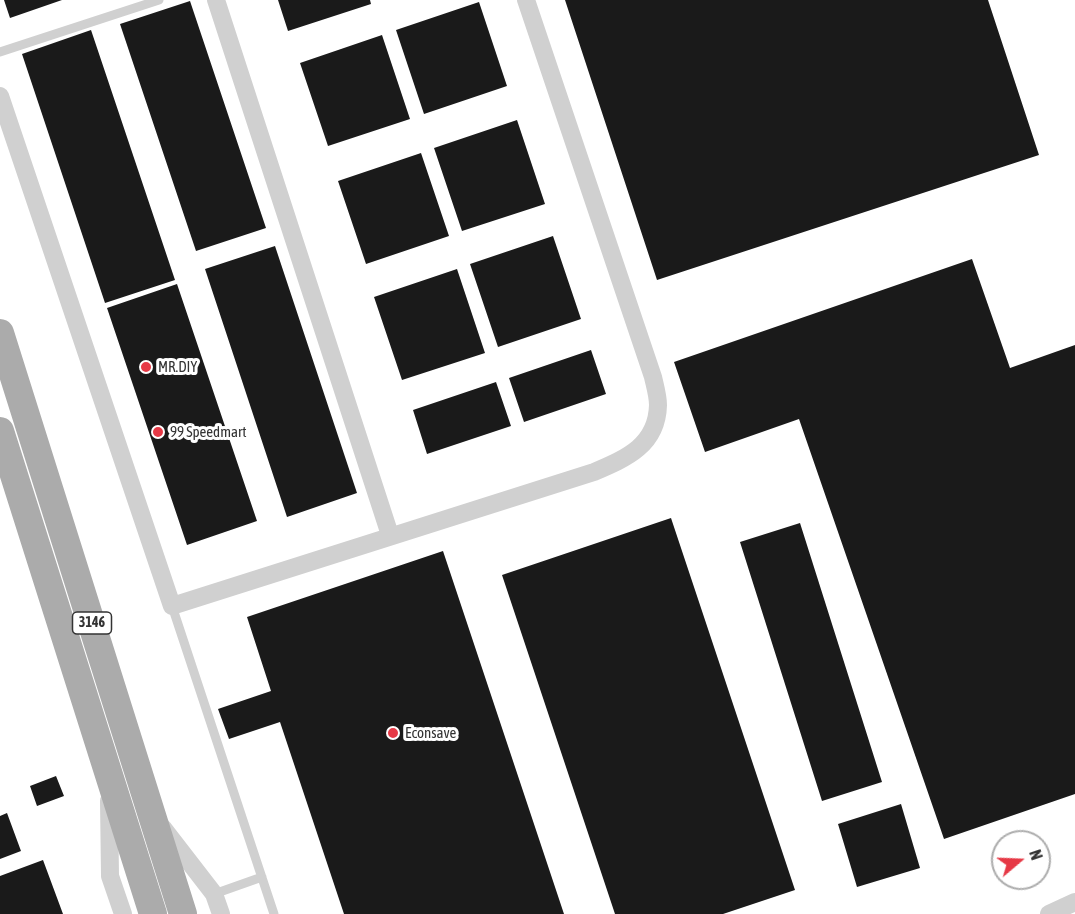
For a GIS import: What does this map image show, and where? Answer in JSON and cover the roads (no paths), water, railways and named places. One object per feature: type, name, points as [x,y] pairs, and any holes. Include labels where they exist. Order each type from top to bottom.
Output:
[{"type":"main road","name":"3146","points":[[0,333],[183,914]]},
{"type":"main road","name":"3146","points":[[0,431],[153,914]]},
{"type":"street","points":[[216,0],[390,535]]},
{"type":"street","points":[[0,96],[172,606],[594,472],[620,461],[642,445],[654,429],[658,403],[653,377],[526,0]]},
{"type":"street","points":[[109,777],[110,876],[123,914]]},
{"type":"street","points":[[153,815],[214,894],[221,914]]},
{"type":"street","points":[[1055,913],[1075,902]]},
{"type":"lane","points":[[0,52],[159,0]]},
{"type":"lane","points":[[172,606],[274,914]]},
{"type":"lane","points":[[214,894],[262,877]]},
{"type":"place","name":"MR.DIY","points":[[146,367]]},
{"type":"place","name":"99 Speedmart","points":[[158,432]]},
{"type":"place","name":"Econsave","points":[[393,733]]}]
